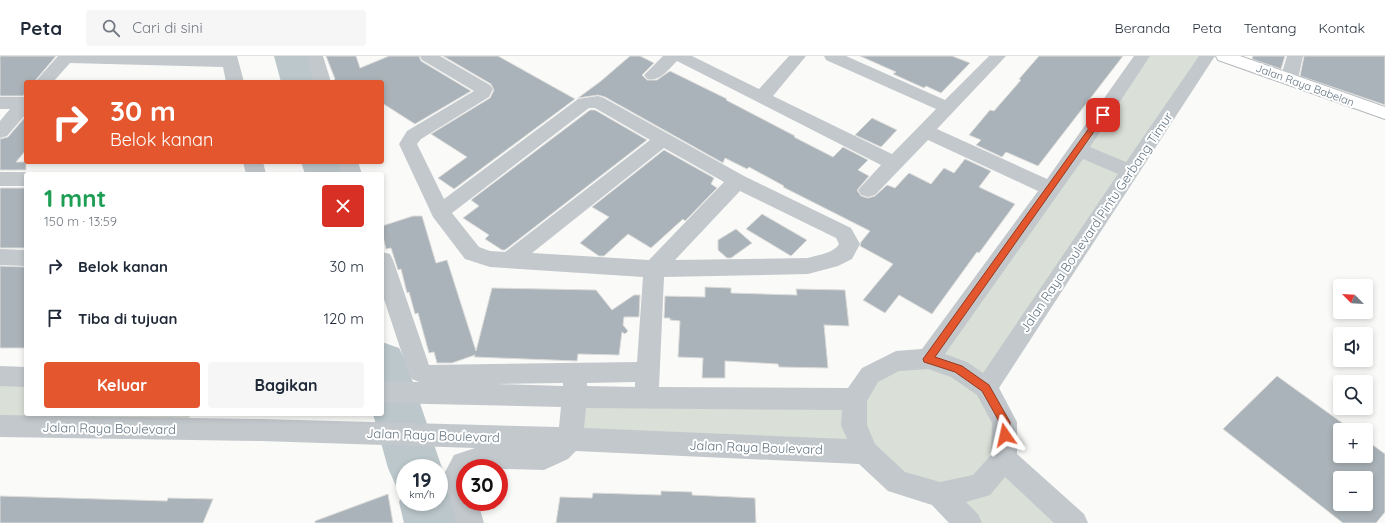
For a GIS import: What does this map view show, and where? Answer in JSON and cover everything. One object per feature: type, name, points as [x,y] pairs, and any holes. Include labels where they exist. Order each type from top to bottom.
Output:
[{"type":"main road","name":"Jalan Raya Babelan","points":[[1224,56],[1385,114]]},
{"type":"street","points":[[315,56],[321,80]]},
{"type":"street","points":[[428,56],[484,89],[482,93],[414,135],[408,142],[409,148],[440,212],[472,253],[490,259],[654,269],[808,266],[830,260],[846,253],[850,244],[844,233],[737,181],[598,102],[584,103],[440,212]]},
{"type":"street","points":[[653,75],[673,56]]},
{"type":"street","points":[[679,56],[894,163]]},
{"type":"street","points":[[762,97],[798,56]]},
{"type":"street","points":[[832,56],[948,108]]},
{"type":"street","points":[[928,359],[1079,150],[1142,56]]},
{"type":"street","name":"Jalan Raya Boulevard Pintu Gerbang Timur","points":[[986,388],[1207,56]]},
{"type":"street","points":[[1289,79],[1295,56]]},
{"type":"street","points":[[46,80],[66,57],[230,59],[235,80]]},
{"type":"street","points":[[868,190],[948,108],[992,58]]},
{"type":"street","points":[[0,103],[23,109]]},
{"type":"street","points":[[0,132],[23,109]]},
{"type":"street","points":[[925,131],[1051,189]]},
{"type":"street","points":[[509,260],[663,139]]},
{"type":"street","points":[[1079,150],[1130,171]]},
{"type":"street","points":[[0,179],[24,179]]},
{"type":"street","points":[[646,397],[654,269],[737,181]]},
{"type":"street","points":[[0,257],[24,258]]},
{"type":"street","points":[[384,266],[420,372],[427,374],[648,372]]},
{"type":"street","points":[[940,495],[980,486],[1004,459],[1005,422],[986,388],[959,369],[928,359],[896,361],[870,375],[855,399],[854,425],[865,452],[897,482],[940,495],[968,523]]},
{"type":"street","points":[[470,523],[457,474],[464,464],[480,458],[544,458],[559,451],[571,439],[576,372]]},
{"type":"street","points":[[0,376],[24,377]]},
{"type":"street","points":[[384,392],[575,397],[855,399]]},
{"type":"street","name":"Jalan Raya Boulevard","points":[[0,426],[187,421],[261,430],[571,439],[865,452]]},
{"type":"street","points":[[1004,459],[1074,523]]},
{"type":"shaded area","points":[[1142,56],[1207,56],[986,388],[1004,459],[1074,523],[968,523],[865,452],[571,439],[575,397],[855,399],[870,375],[928,359]]},
{"type":"shaded area","points":[[0,376],[24,377],[24,416],[190,416],[184,429],[0,426]]},
{"type":"building","points":[[0,56],[56,56],[36,80],[24,80],[23,96],[0,96]]},
{"type":"building","points":[[326,56],[356,56],[360,68],[389,56],[419,56],[421,61],[471,91],[415,124],[384,104],[384,80],[334,80],[335,79]]},
{"type":"building","points":[[443,56],[498,56],[575,99],[454,189],[438,178],[467,157],[431,134],[490,98],[494,90],[491,84]]},
{"type":"building","points":[[630,56],[640,56],[654,63],[642,75],[647,80],[657,80],[670,71],[727,99],[726,100],[833,157],[843,147],[868,160],[858,170],[869,176],[857,190],[861,196],[868,198],[875,196],[887,185],[895,188],[909,173],[931,184],[944,168],[954,173],[965,159],[991,171],[979,187],[1015,204],[979,253],[977,252],[932,314],[899,295],[885,313],[863,300],[893,264],[860,246],[861,242],[870,231],[783,187],[784,186],[749,167],[747,169],[725,158],[723,163],[605,97],[598,95],[578,98],[601,81]]},
{"type":"building","points":[[860,56],[952,56],[970,63],[941,93],[926,86],[924,88],[893,74],[896,72]]},
{"type":"building","points":[[1039,56],[1123,56],[1038,166],[1006,152],[1002,157],[976,145],[981,140],[969,135],[990,110],[994,111],[1021,80],[1019,79]]},
{"type":"building","points":[[1253,56],[1285,56],[1281,69],[1252,59]]},
{"type":"building","points":[[1304,56],[1385,56],[1385,105],[1300,76]]},
{"type":"building","points":[[590,110],[595,110],[647,140],[505,250],[502,250],[485,239],[489,235],[463,218],[479,206],[471,200]]},
{"type":"building","points":[[24,118],[24,152],[16,162],[24,162],[24,164],[26,164],[26,170],[0,170],[0,139],[8,137]]},
{"type":"building","points":[[872,118],[897,130],[881,147],[855,135]]},
{"type":"building","points":[[664,150],[714,178],[711,184],[717,188],[685,221],[683,219],[651,248],[628,234],[604,256],[599,256],[580,243],[609,217],[592,207]]},
{"type":"building","points":[[0,188],[24,188],[24,248],[0,248]]},
{"type":"building","points":[[762,214],[807,240],[791,256],[746,229]]},
{"type":"building","points":[[413,216],[422,216],[436,263],[447,260],[476,351],[492,288],[596,290],[612,310],[634,295],[640,295],[639,317],[624,317],[623,325],[628,331],[625,334],[622,332],[619,355],[578,354],[577,361],[474,357],[475,355],[452,363],[437,363],[434,352],[429,353],[418,313],[415,314],[409,292],[407,293],[401,269],[398,270],[391,248],[386,249],[384,240],[384,225]]},
{"type":"building","points":[[736,229],[752,243],[731,258],[727,258],[718,250],[718,240]]},
{"type":"building","points":[[0,266],[24,267],[24,348],[0,348]]},
{"type":"building","points":[[705,287],[731,288],[731,293],[797,295],[796,289],[845,290],[849,326],[824,325],[828,368],[779,367],[778,364],[725,361],[725,378],[702,378],[703,358],[678,357],[680,321],[664,318],[665,296],[705,297]]},
{"type":"building","points":[[1277,376],[1342,423],[1333,423],[1333,463],[1373,463],[1373,445],[1385,454],[1385,512],[1376,523],[1343,523],[1223,429]]},
{"type":"building","points":[[661,491],[692,492],[692,495],[755,498],[756,523],[556,523],[560,497],[592,498],[593,493],[661,495]]},
{"type":"building","points":[[388,494],[393,523],[315,523],[315,521]]},
{"type":"building","points":[[0,496],[167,501],[168,498],[213,499],[203,523],[0,523]]},
{"type":"waterway","points":[[291,56],[298,80]]},
{"type":"waterway","points":[[322,164],[324,172]]},
{"type":"waterway","points":[[384,368],[412,459]]},
{"type":"waterway","points":[[429,511],[432,523]]},
{"type":"route","points":[[1005,435],[1005,422],[986,388],[959,369],[928,359],[1103,115]]}]
